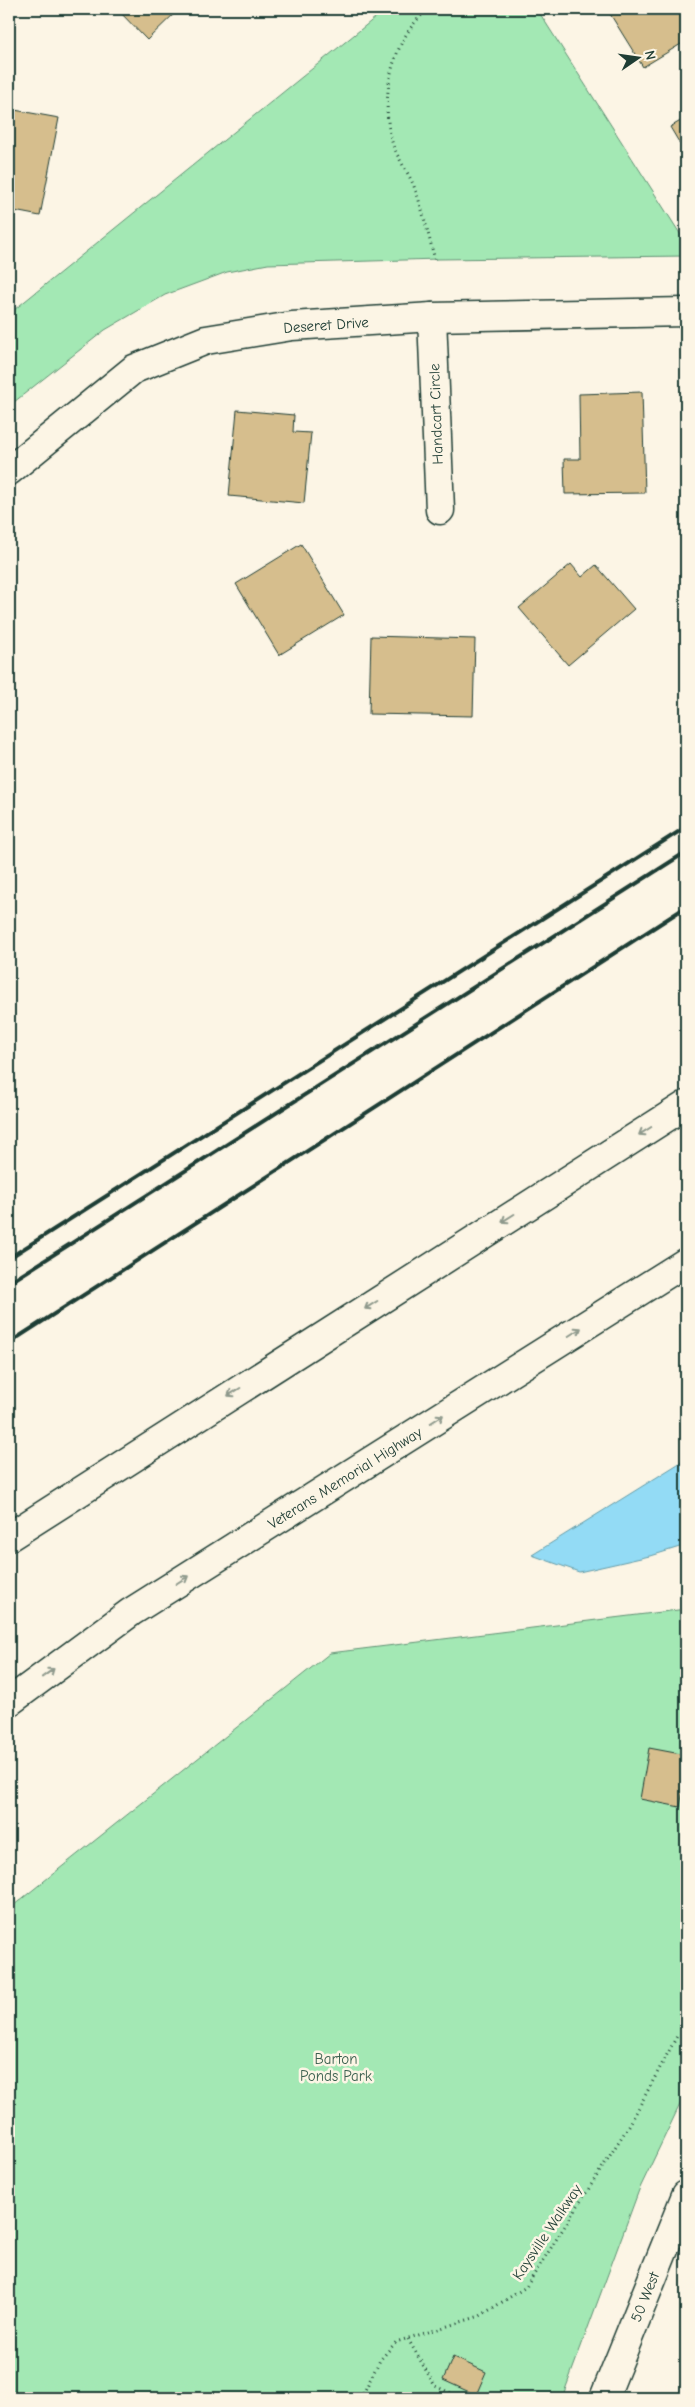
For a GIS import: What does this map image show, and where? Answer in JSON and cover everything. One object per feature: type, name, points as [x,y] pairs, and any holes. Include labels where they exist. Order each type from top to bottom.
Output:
[{"type":"main road","name":"Deseret Drive","points":[[9,471],[134,369],[206,340],[292,326],[432,317],[686,312]]},
{"type":"main road","name":"Handcart Circle","points":[[432,317],[440,510]]},
{"type":"main road","points":[[9,1537],[686,1105]]},
{"type":"main road","name":"Veterans Memorial Highway","points":[[9,1702],[132,1612],[686,1262]]},
{"type":"main road","name":"50 West","points":[[604,2398],[679,2232],[686,2195]]},
{"type":"path","points":[[429,9],[415,19],[396,52],[388,93],[391,138],[416,190],[436,263]]},
{"type":"path","name":"Kaysville Walkway","points":[[361,2398],[380,2360],[396,2342],[480,2316],[526,2287],[630,2124],[677,2036]]},
{"type":"path","points":[[408,2339],[435,2386],[462,2398]]},
{"type":"green space","points":[[386,9],[537,9],[686,243],[686,256],[439,259],[268,264],[227,272],[165,295],[105,330],[9,406],[9,314]]},
{"type":"green space","name":"Barton Ponds Park","points":[[686,1609],[686,2092],[639,2190],[562,2398],[9,2398],[9,1909],[330,1653]]},
{"type":"water","points":[[686,1459],[686,1545],[654,1555],[579,1572],[532,1555]]},
{"type":"building","points":[[117,9],[179,9],[147,40]]},
{"type":"building","points":[[607,9],[686,9],[686,41],[643,67]]},
{"type":"building","points":[[9,109],[59,118],[40,216],[9,210]]},
{"type":"building","points":[[686,118],[686,154],[670,127]]},
{"type":"building","points":[[642,392],[645,493],[565,494],[564,459],[580,459],[579,394]]},
{"type":"building","points":[[237,410],[294,415],[293,432],[311,433],[304,503],[229,496]]},
{"type":"building","points":[[301,544],[344,615],[279,655],[236,584]]},
{"type":"building","points":[[571,564],[582,577],[596,565],[634,609],[568,665],[519,608]]},
{"type":"building","points":[[371,636],[475,639],[473,716],[369,714]]},
{"type":"building","points":[[649,1748],[686,1755],[686,1772],[680,1807],[640,1799]]},
{"type":"building","points":[[453,2357],[486,2372],[476,2395],[443,2380]]},
{"type":"railway","points":[[9,1258],[686,827]]},
{"type":"railway","points":[[9,1283],[686,852]]},
{"type":"railway","points":[[9,1343],[686,907]]}]
